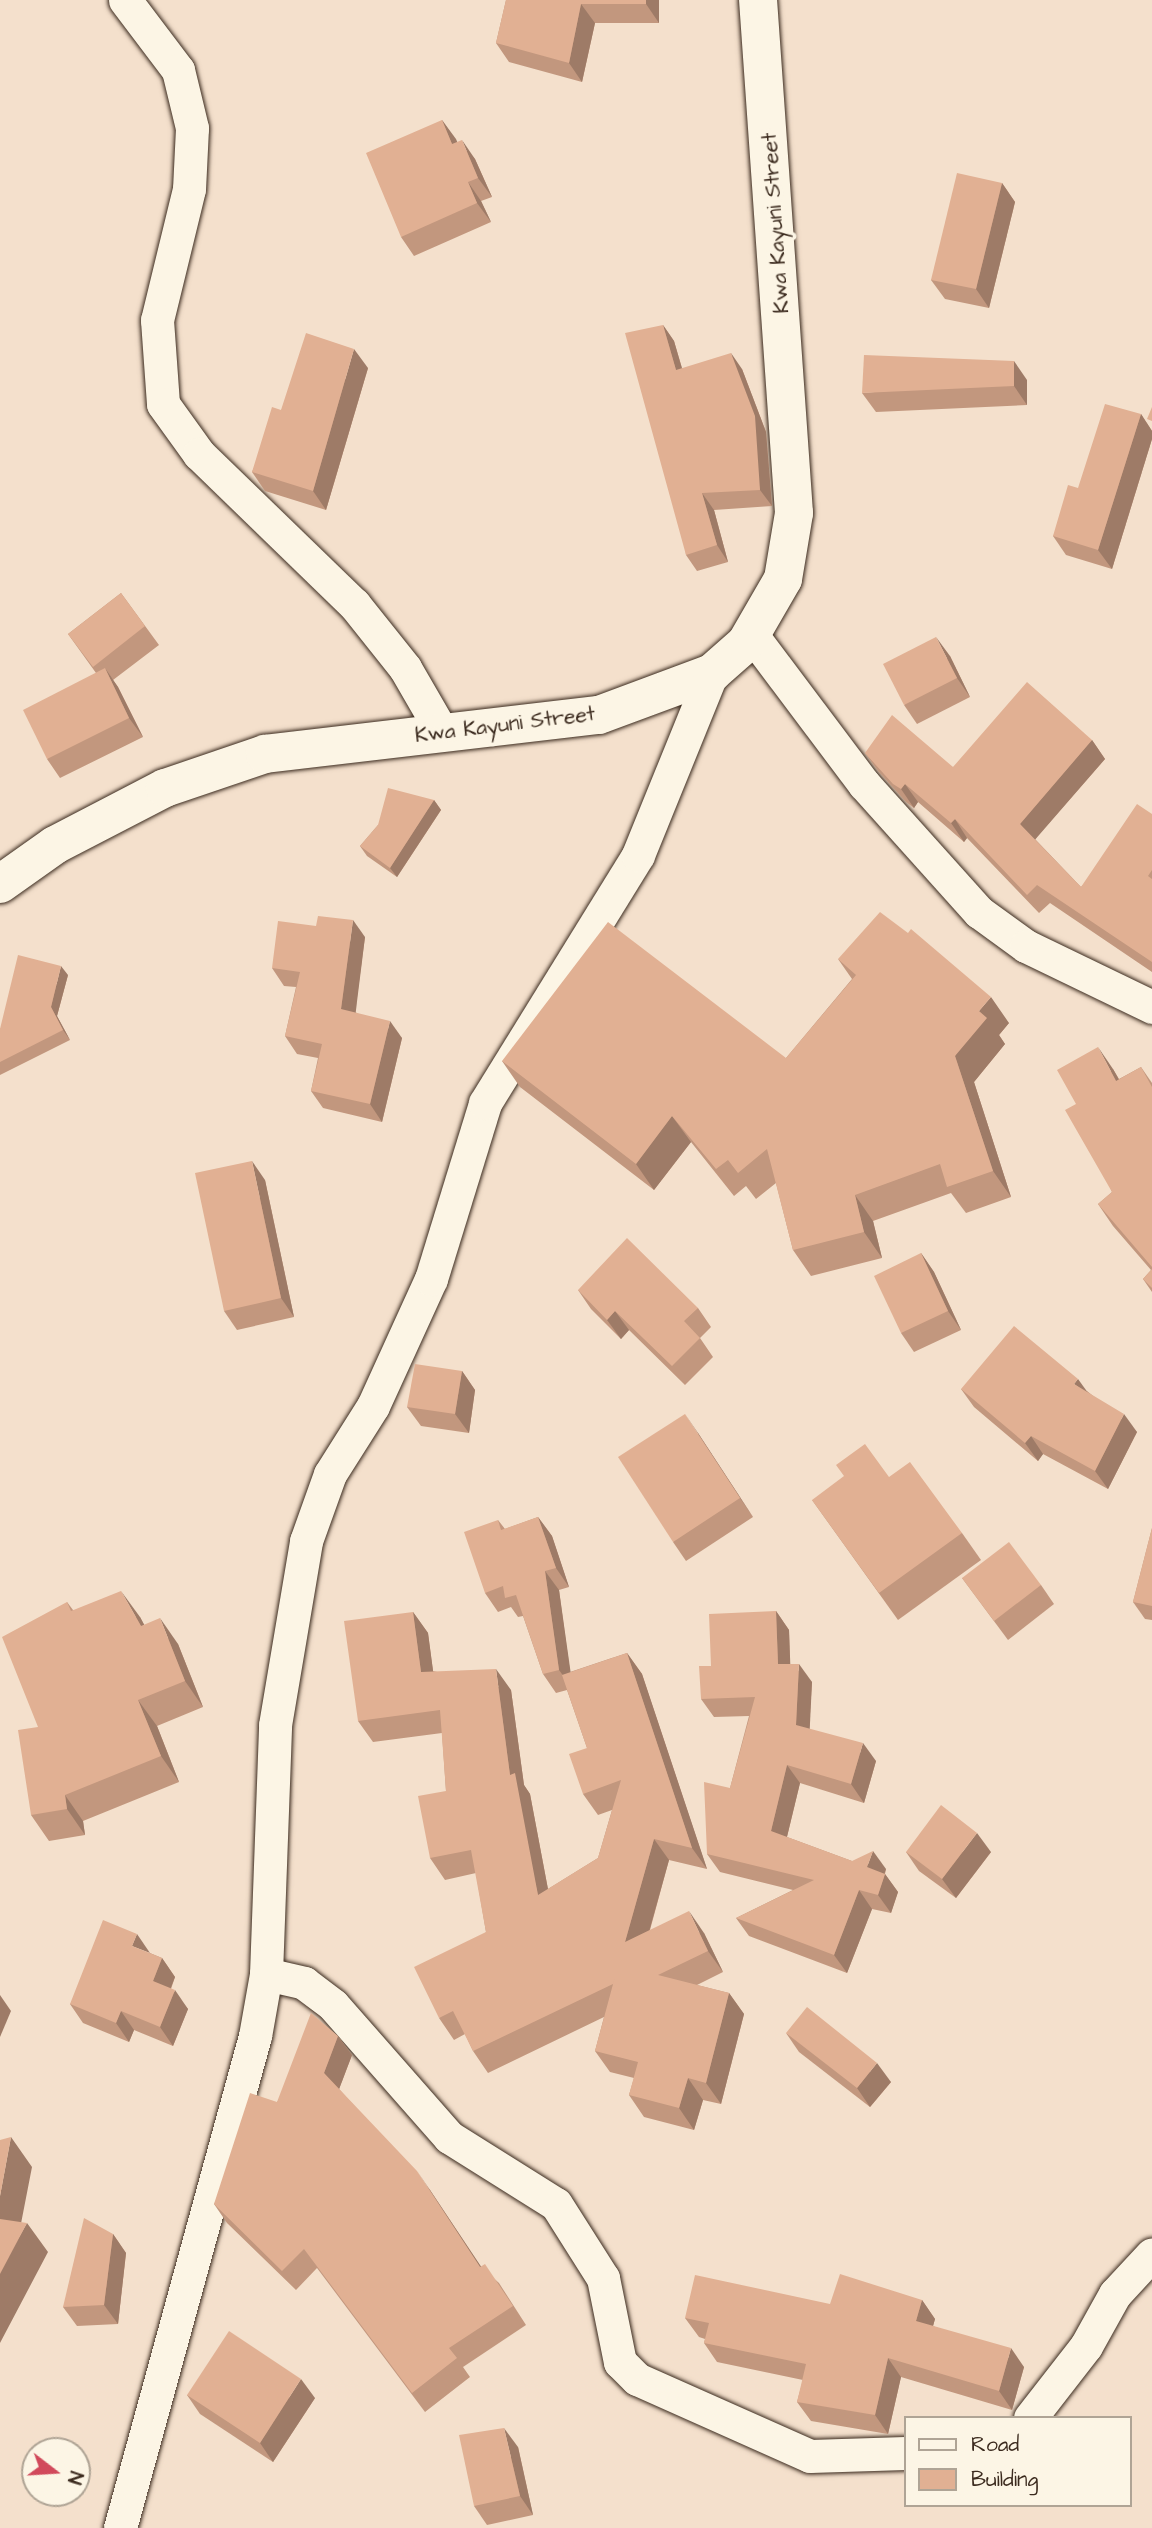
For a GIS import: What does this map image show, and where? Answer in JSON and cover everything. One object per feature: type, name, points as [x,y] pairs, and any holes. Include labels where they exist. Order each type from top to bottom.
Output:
[{"type":"street","points":[[125,0],[178,70],[192,128],[189,189],[157,320],[163,404],[198,454],[354,604],[405,668],[442,732]]},
{"type":"street","name":"Kwa Kayuni Street","points":[[0,884],[55,845],[203,775],[265,754],[598,715],[712,673],[752,635],[783,579],[794,513],[758,0]]},
{"type":"street","points":[[752,635],[864,784],[979,912],[1026,946],[1152,1007]]},
{"type":"street","points":[[120,2528],[151,2399],[210,2208],[266,1974],[275,1725],[306,1541],[330,1474],[373,1406],[426,1291],[485,1103],[638,855],[712,673]]},
{"type":"street","points":[[266,1974],[304,1983],[333,2005],[449,2137],[556,2204],[604,2278],[620,2362],[637,2379],[810,2456],[904,2453]]},
{"type":"street","points":[[1032,2416],[1086,2346],[1115,2294],[1152,2254]]},
{"type":"building","points":[[506,0],[646,0],[646,4],[581,4],[569,63],[496,43]]},
{"type":"building","points":[[442,120],[452,144],[462,140],[478,178],[468,182],[477,203],[401,237],[366,153]]},
{"type":"building","points":[[957,173],[1002,183],[976,289],[931,280]]},
{"type":"building","points":[[663,325],[676,370],[731,353],[755,416],[760,490],[702,493],[717,545],[686,555],[625,333]]},
{"type":"building","points":[[306,333],[354,349],[313,491],[252,472],[272,407],[281,410]]},
{"type":"building","points":[[864,355],[1014,361],[1014,386],[862,393]]},
{"type":"building","points":[[1105,404],[1141,414],[1098,550],[1053,536],[1068,485],[1078,488]]},
{"type":"building","points":[[1152,407],[1152,421],[1147,419]]},
{"type":"building","points":[[121,593],[145,626],[93,667],[68,634]]},
{"type":"building","points":[[936,637],[957,678],[904,705],[883,664]]},
{"type":"building","points":[[105,668],[129,718],[47,759],[23,710]]},
{"type":"building","points":[[1027,682],[1092,740],[1020,824],[1081,887],[1137,804],[1152,814],[1152,870],[1148,876],[1152,879],[1152,962],[1037,885],[1027,895],[955,819],[951,823],[905,784],[901,789],[893,784],[865,753],[892,715],[953,767]]},
{"type":"building","points":[[388,788],[434,800],[390,868],[360,846],[378,825]]},
{"type":"building","points":[[880,912],[908,933],[911,929],[991,997],[979,1011],[987,1018],[955,1056],[993,1171],[947,1187],[940,1164],[855,1195],[864,1232],[793,1250],[767,1149],[738,1173],[728,1160],[716,1169],[672,1116],[636,1164],[502,1061],[608,922],[786,1058],[856,975],[838,959]]},
{"type":"building","points":[[318,916],[353,920],[341,1009],[390,1021],[370,1104],[311,1091],[322,1044],[285,1036],[300,972],[272,968],[278,921],[316,926]]},
{"type":"building","points":[[18,955],[61,966],[51,1007],[63,1030],[0,1062],[0,1029]]},
{"type":"building","points":[[1098,1047],[1116,1081],[1141,1067],[1152,1087],[1152,1267],[1098,1204],[1112,1192],[1065,1110],[1076,1104],[1057,1070]]},
{"type":"building","points":[[252,1161],[281,1298],[224,1311],[195,1173]]},
{"type":"building","points":[[627,1238],[698,1308],[684,1321],[700,1338],[672,1366],[615,1311],[607,1320],[578,1290]]},
{"type":"building","points":[[921,1253],[948,1311],[901,1333],[874,1276]]},
{"type":"building","points":[[1152,1269],[1152,1288],[1143,1279]]},
{"type":"building","points":[[1014,1326],[1078,1379],[1074,1384],[1124,1414],[1095,1471],[1031,1436],[1025,1443],[961,1389]]},
{"type":"building","points":[[415,1364],[462,1371],[455,1414],[407,1407]]},
{"type":"building","points":[[685,1414],[740,1498],[673,1542],[618,1457]]},
{"type":"building","points":[[865,1444],[889,1477],[910,1462],[962,1533],[879,1593],[812,1500],[844,1476],[836,1465]]},
{"type":"building","points":[[538,1517],[556,1568],[545,1571],[559,1670],[543,1674],[516,1595],[505,1598],[503,1586],[485,1593],[464,1532],[498,1520],[501,1530]]},
{"type":"building","points":[[1152,1528],[1152,1606],[1133,1602]]},
{"type":"building","points":[[1009,1542],[1041,1585],[994,1621],[962,1578]]},
{"type":"building","points":[[121,1591],[141,1626],[160,1618],[185,1681],[138,1700],[161,1756],[65,1795],[67,1809],[31,1815],[18,1730],[38,1727],[2,1637],[67,1602],[71,1611]]},
{"type":"building","points":[[776,1611],[778,1664],[799,1664],[796,1725],[863,1743],[851,1784],[787,1765],[771,1831],[852,1861],[873,1851],[867,1867],[885,1874],[878,1895],[859,1890],[834,1955],[736,1918],[814,1880],[707,1854],[704,1782],[730,1788],[755,1697],[701,1699],[699,1666],[711,1666],[709,1614]]},
{"type":"building","points":[[413,1612],[421,1672],[496,1669],[510,1775],[515,1773],[538,1895],[598,1858],[621,1780],[583,1794],[569,1754],[587,1748],[562,1675],[627,1653],[692,1848],[654,1839],[625,1942],[689,1911],[708,1951],[658,1975],[729,1993],[706,2083],[688,2078],[679,2108],[629,2095],[638,2062],[595,2051],[616,1973],[613,1984],[473,2051],[453,2011],[439,2018],[414,1967],[486,1932],[471,1850],[430,1858],[418,1796],[446,1791],[440,1710],[358,1721],[344,1621]]},
{"type":"building","points":[[941,1805],[977,1833],[942,1879],[906,1852]]},
{"type":"building","points":[[103,1920],[137,1934],[132,1946],[162,1958],[153,1981],[175,1990],[160,2027],[121,2011],[116,2023],[70,2004]]},
{"type":"building","points":[[807,2007],[877,2063],[857,2088],[786,2033]]},
{"type":"building","points":[[311,2013],[338,2036],[324,2073],[417,2171],[480,2267],[485,2264],[513,2306],[449,2348],[457,2358],[412,2393],[304,2249],[282,2271],[214,2204],[250,2093],[277,2102]]},
{"type":"building","points":[[11,2137],[0,2196],[0,2140]]},
{"type":"building","points":[[84,2218],[113,2234],[104,2305],[63,2307]]},
{"type":"building","points":[[0,2219],[27,2223],[0,2274]]},
{"type":"building","points":[[840,2274],[922,2300],[916,2321],[1011,2348],[999,2391],[888,2358],[875,2415],[797,2402],[806,2364],[704,2343],[709,2323],[685,2318],[695,2275],[830,2304]]},
{"type":"building","points":[[229,2331],[301,2379],[260,2443],[187,2395]]},
{"type":"building","points":[[504,2428],[520,2496],[474,2506],[459,2435]]}]
